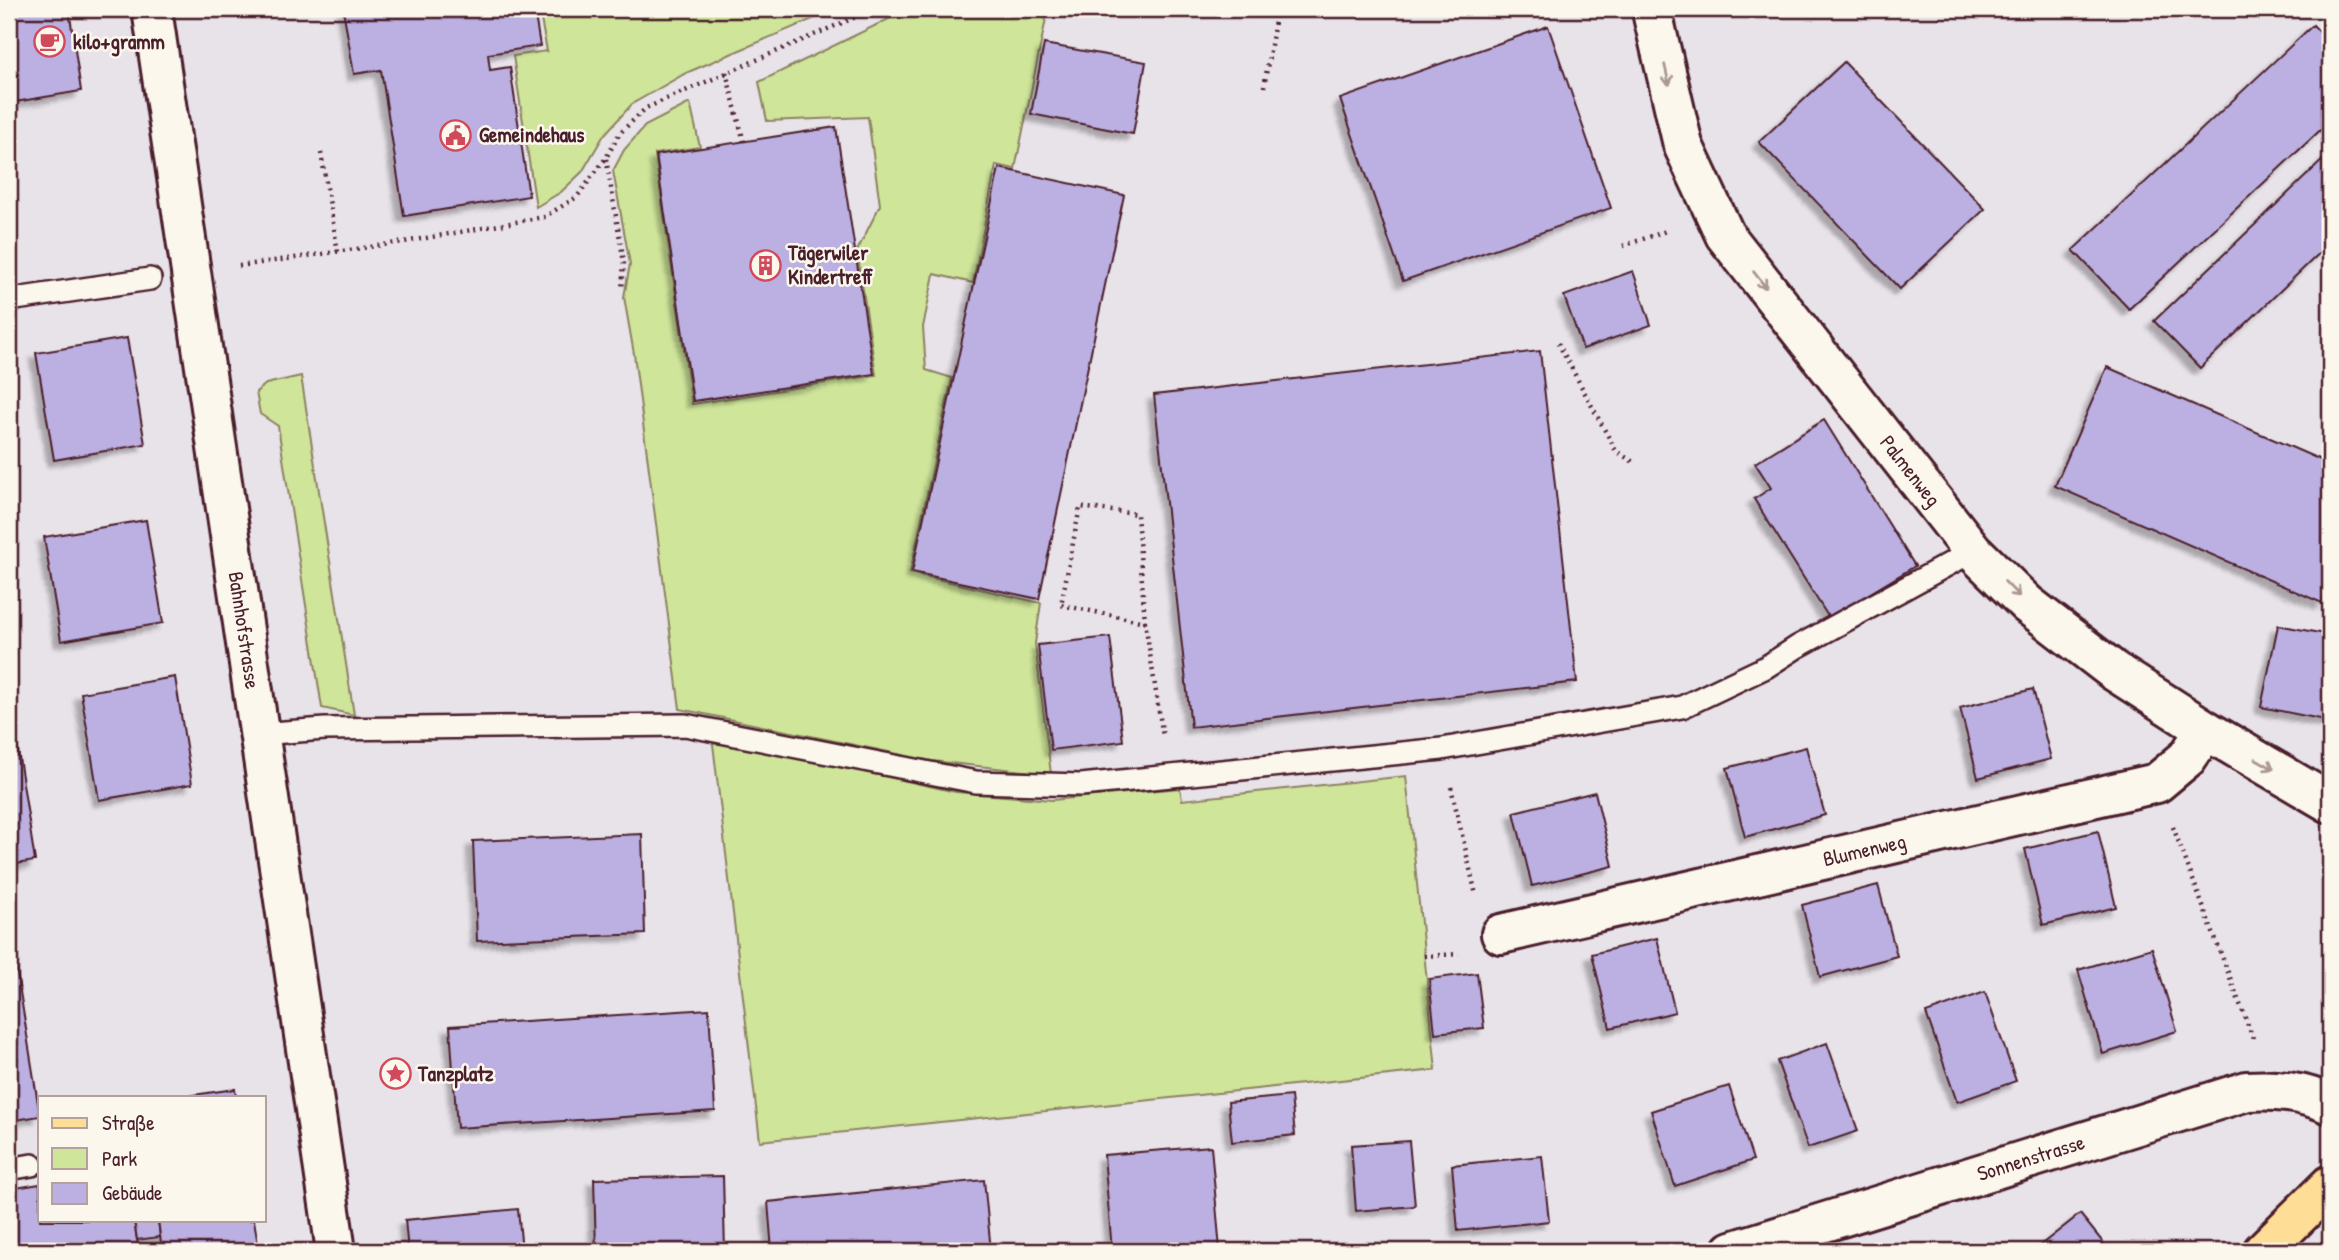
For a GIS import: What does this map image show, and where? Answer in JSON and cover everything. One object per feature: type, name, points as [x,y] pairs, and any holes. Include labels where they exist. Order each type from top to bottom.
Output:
[{"type":"main road","points":[[2263,1251],[2330,1185]]},
{"type":"street","name":"Bahnhofstrasse","points":[[152,9],[336,1251]]},
{"type":"street","name":"Palmenweg","points":[[1655,9],[1653,16],[1684,145],[1725,235],[1973,551],[2027,604],[2113,671],[2330,803]]},
{"type":"street","name":"Blumenweg","points":[[1494,936],[2157,783],[2187,758],[2206,730]]},
{"type":"street","name":"Sonnenstrasse","points":[[1732,1251],[2247,1091],[2288,1091],[2330,1104]]},
{"type":"lane","points":[[9,300],[150,279]]},
{"type":"lane","points":[[258,734],[325,729],[685,725],[976,782],[1081,785],[1443,749],[1682,707],[1766,667],[1797,647],[1973,551]]},
{"type":"lane","points":[[9,1169],[33,1166]]},
{"type":"path","points":[[227,268],[544,217],[578,197],[620,133],[646,108],[874,9]]},
{"type":"path","points":[[1264,87],[1277,9]]},
{"type":"path","points":[[726,72],[744,142]]},
{"type":"path","points":[[321,153],[338,252]]},
{"type":"path","points":[[606,158],[624,262],[622,289]]},
{"type":"path","points":[[1558,343],[1616,451],[1635,463]]},
{"type":"path","points":[[1145,622],[1061,605],[1080,507],[1137,514],[1145,622],[1162,728]]},
{"type":"path","points":[[1424,956],[1489,952],[1494,936],[1443,749]]},
{"type":"path","points":[[2157,783],[2256,1046]]},
{"type":"green space","points":[[539,9],[836,9],[686,73],[632,104],[604,135],[582,172],[561,192],[536,207],[513,56],[547,51]]},
{"type":"green space","points":[[920,9],[1048,9],[1015,169],[996,165],[973,283],[934,274],[923,327],[926,370],[952,378],[910,573],[1041,603],[1035,643],[1051,774],[932,761],[680,709],[634,354],[624,297],[630,264],[613,171],[624,150],[645,126],[690,103],[700,147],[655,154],[692,404],[876,375],[857,251],[880,205],[868,117],[767,121],[759,82],[903,12]]},
{"type":"green space","points":[[301,376],[354,715],[322,708],[278,426],[260,414],[256,392],[266,384]]},
{"type":"green space","points":[[713,744],[739,744],[956,792],[1052,800],[1180,788],[1182,800],[1406,776],[1436,1070],[760,1141]]},
{"type":"building","points":[[9,9],[69,9],[81,91],[9,103]]},
{"type":"building","name":"Gemeindehaus","points":[[343,9],[534,9],[540,46],[488,54],[490,70],[510,67],[529,196],[404,216],[381,70],[354,74]]},
{"type":"building","points":[[2313,25],[2330,43],[2330,121],[2129,309],[2073,250]]},
{"type":"building","points":[[1548,26],[1611,208],[1403,281],[1340,99]]},
{"type":"building","points":[[1044,44],[1146,62],[1133,134],[1031,114]]},
{"type":"building","points":[[1844,62],[1985,209],[1900,289],[1759,142]]},
{"type":"building","name":"Tägerwiler Kindertreff","points":[[836,127],[874,374],[693,401],[656,155]]},
{"type":"building","points":[[2330,153],[2330,243],[2200,368],[2154,321]]},
{"type":"building","points":[[999,168],[1124,195],[1039,599],[912,572]]},
{"type":"building","points":[[1633,271],[1651,325],[1583,349],[1564,296]]},
{"type":"building","points":[[127,338],[145,444],[54,460],[36,353]]},
{"type":"building","points":[[1540,351],[1577,682],[1191,727],[1154,395]]},
{"type":"building","points":[[2107,367],[2330,464],[2330,584],[2322,603],[2055,486]]},
{"type":"building","points":[[1824,420],[1915,566],[1829,618],[1754,499],[1771,488],[1755,463]]},
{"type":"building","points":[[146,520],[163,623],[61,641],[44,537]]},
{"type":"building","points":[[2278,625],[2330,635],[2330,721],[2261,707]]},
{"type":"building","points":[[1110,637],[1123,741],[1051,750],[1038,645]]},
{"type":"building","points":[[175,677],[192,784],[99,800],[81,693]]},
{"type":"building","points":[[2033,689],[2051,759],[1978,778],[1960,708]]},
{"type":"building","points":[[11,706],[35,861],[9,865],[9,707]]},
{"type":"building","points":[[1806,747],[1825,815],[1745,837],[1727,768]]},
{"type":"building","points":[[1595,792],[1613,866],[1532,886],[1514,812]]},
{"type":"building","points":[[2098,831],[2116,907],[2043,925],[2025,849]]},
{"type":"building","points":[[642,834],[645,934],[477,941],[473,841]]},
{"type":"building","points":[[1878,885],[1897,956],[1820,977],[1802,905]]},
{"type":"building","points":[[1657,938],[1675,1012],[1610,1028],[1592,954]]},
{"type":"building","points":[[13,948],[38,1116],[9,1121],[9,949]]},
{"type":"building","points":[[2152,948],[2177,1031],[2103,1054],[2078,970]]},
{"type":"building","points":[[1477,973],[1484,1028],[1435,1033],[1429,979]]},
{"type":"building","points":[[1985,992],[2016,1081],[1957,1102],[1926,1013]]},
{"type":"building","points":[[709,1009],[715,1111],[457,1128],[450,1026]]},
{"type":"building","points":[[1827,1043],[1858,1131],[1808,1148],[1777,1061]]},
{"type":"building","points":[[1729,1086],[1753,1160],[1675,1186],[1651,1111]]},
{"type":"building","points":[[235,1089],[236,1096],[187,1096]]},
{"type":"building","points":[[1291,1096],[1295,1135],[1232,1142],[1228,1102]]},
{"type":"building","points":[[1409,1141],[1415,1206],[1356,1211],[1351,1145]]},
{"type":"building","points":[[1211,1146],[1220,1250],[1112,1251],[1104,1155]]},
{"type":"building","points":[[1542,1156],[1549,1221],[1458,1231],[1452,1165]]},
{"type":"building","points":[[723,1176],[725,1251],[596,1251],[594,1179]]},
{"type":"building","points":[[984,1180],[991,1251],[772,1251],[768,1202]]},
{"type":"building","points":[[38,1184],[38,1222],[134,1222],[138,1246],[101,1251],[9,1251],[9,1189]]},
{"type":"building","points":[[518,1209],[522,1251],[408,1251],[405,1220]]},
{"type":"building","points":[[2080,1214],[2110,1251],[2033,1251]]},
{"type":"building","points":[[134,1222],[158,1222],[160,1237],[137,1240]]},
{"type":"building","points":[[158,1222],[254,1222],[259,1251],[162,1251]]},
{"type":"place","name":"kilo+gramm","points":[[50,42]]},
{"type":"place","name":"Gemeindehaus","points":[[456,135]]},
{"type":"place","name":"Tägerwiler Kindertreff","points":[[765,265]]},
{"type":"place","name":"Tanzplatz","points":[[395,1074]]}]
